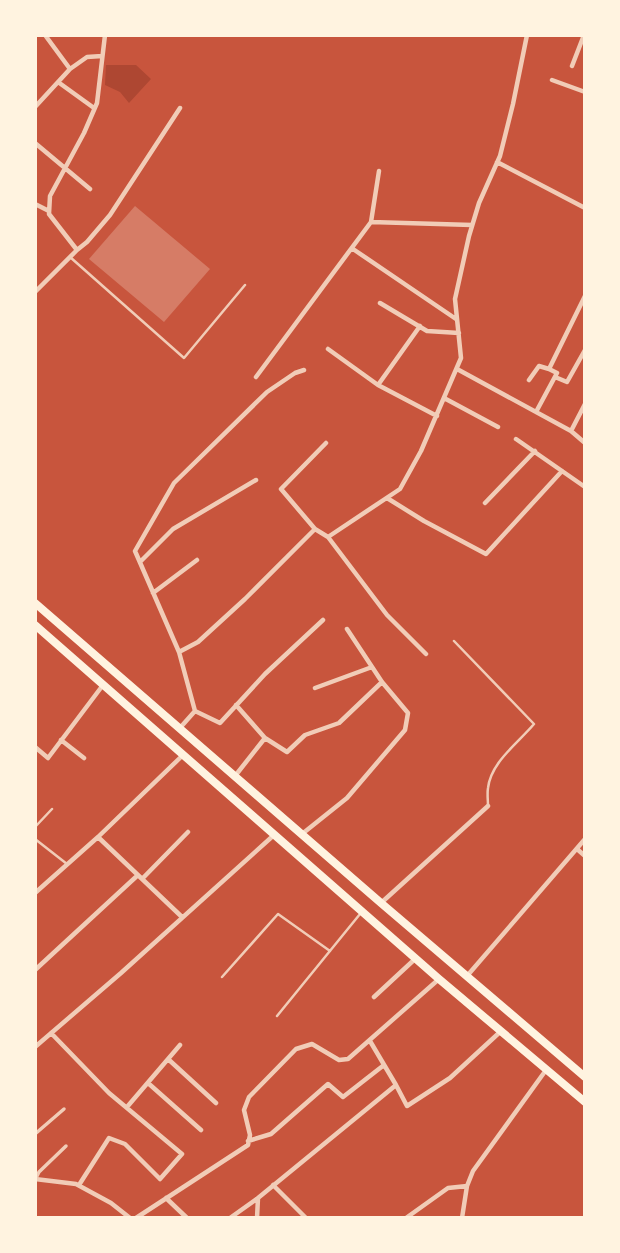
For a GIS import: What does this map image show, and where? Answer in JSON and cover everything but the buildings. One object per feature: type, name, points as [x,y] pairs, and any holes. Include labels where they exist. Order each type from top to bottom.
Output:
[{"type":"highway","points":[[35,603],[585,1077]]},
{"type":"highway","points":[[35,625],[439,979],[585,1102]]},
{"type":"street","points":[[45,35],[70,69]]},
{"type":"street","points":[[77,250],[49,214],[50,196],[97,103],[104,35]]},
{"type":"street","points":[[328,537],[400,489],[421,451],[457,369],[461,358],[455,299],[472,225],[497,162],[513,104],[527,35]]},
{"type":"street","points":[[572,66],[584,35]]},
{"type":"street","points":[[35,107],[70,69],[87,57],[102,56]]},
{"type":"street","points":[[552,80],[585,92]]},
{"type":"street","points":[[58,82],[94,108]]},
{"type":"street","points":[[35,292],[87,242],[110,215],[180,108]]},
{"type":"street","points":[[35,143],[90,189]]},
{"type":"street","points":[[497,162],[585,208]]},
{"type":"street","points":[[256,377],[371,222],[379,171]]},
{"type":"street","points":[[35,204],[49,211]]},
{"type":"street","points":[[371,222],[472,225]]},
{"type":"street","points":[[353,249],[457,320]]},
{"type":"street","points":[[549,369],[585,296]]},
{"type":"street","points":[[380,303],[428,331],[458,333]]},
{"type":"street","points":[[378,385],[420,326]]},
{"type":"street","points":[[328,349],[378,385],[437,416]]},
{"type":"street","points":[[555,376],[567,382],[585,350]]},
{"type":"street","points":[[530,380],[539,366],[557,373],[536,412]]},
{"type":"street","points":[[457,369],[571,431],[585,443]]},
{"type":"street","points":[[304,370],[267,392],[174,484],[135,551],[179,652],[195,711],[220,723],[265,674],[323,620]]},
{"type":"street","points":[[444,398],[498,427]]},
{"type":"street","points":[[571,431],[585,404]]},
{"type":"street","points":[[516,439],[585,487]]},
{"type":"street","points":[[326,443],[281,489],[316,528],[328,537],[387,615],[426,654]]},
{"type":"street","points":[[485,503],[535,451]]},
{"type":"street","points":[[387,498],[486,554],[562,471]]},
{"type":"street","points":[[140,562],[173,529],[256,480]]},
{"type":"street","points":[[179,652],[198,642],[316,528]]},
{"type":"street","points":[[153,593],[197,560]]},
{"type":"street","points":[[302,834],[347,798],[405,730],[408,713],[382,682],[347,629]]},
{"type":"street","points":[[315,688],[372,667]]},
{"type":"street","points":[[236,705],[265,738],[287,752],[305,735],[339,723],[382,682]]},
{"type":"street","points":[[35,747],[48,758],[103,685]]},
{"type":"street","points":[[179,729],[195,711]]},
{"type":"street","points":[[234,776],[265,738]]},
{"type":"street","points":[[61,740],[84,758]]},
{"type":"street","points":[[35,893],[183,755]]},
{"type":"street","points":[[381,903],[488,806]]},
{"type":"street","points":[[35,970],[188,832]]},
{"type":"street","points":[[35,1047],[274,835]]},
{"type":"street","points":[[98,837],[183,917]]},
{"type":"street","points":[[466,977],[585,839]]},
{"type":"street","points":[[577,849],[585,856]]},
{"type":"street","points":[[374,997],[416,959]]},
{"type":"street","points":[[136,1218],[248,1145],[250,1135],[244,1110],[249,1097],[296,1049],[312,1044],[340,1059],[348,1059],[439,979]]},
{"type":"street","points":[[370,1041],[407,1106],[450,1078],[501,1031]]},
{"type":"street","points":[[51,1033],[109,1093],[183,1154],[160,1179],[125,1144],[109,1138],[79,1185]]},
{"type":"street","points":[[127,1107],[180,1045]]},
{"type":"street","points":[[168,1059],[216,1103]]},
{"type":"street","points":[[248,1141],[271,1134],[328,1084],[343,1097],[384,1065]]},
{"type":"street","points":[[462,1218],[467,1186],[473,1171],[546,1070]]},
{"type":"street","points":[[148,1083],[201,1130]]},
{"type":"street","points":[[230,1218],[396,1085]]},
{"type":"street","points":[[35,1134],[64,1109]]},
{"type":"street","points":[[66,1146],[36,1178],[79,1185],[111,1203],[130,1218]]},
{"type":"street","points":[[273,1185],[306,1218]]},
{"type":"street","points":[[406,1218],[448,1188],[467,1186]]},
{"type":"street","points":[[166,1198],[187,1218]]},
{"type":"street","points":[[257,1218],[258,1198]]},
{"type":"lane","points":[[70,257],[184,358],[245,285]]},
{"type":"lane","points":[[454,641],[534,724],[492,774],[488,788],[488,806]]},
{"type":"lane","points":[[35,827],[52,809]]},
{"type":"lane","points":[[35,839],[67,864]]},
{"type":"lane","points":[[276,1016],[362,912]]},
{"type":"lane","points":[[222,978],[278,914],[330,951]]},
{"type":"shaded area","points":[[106,65],[136,65],[151,79],[129,103],[120,92],[105,85]]}]
